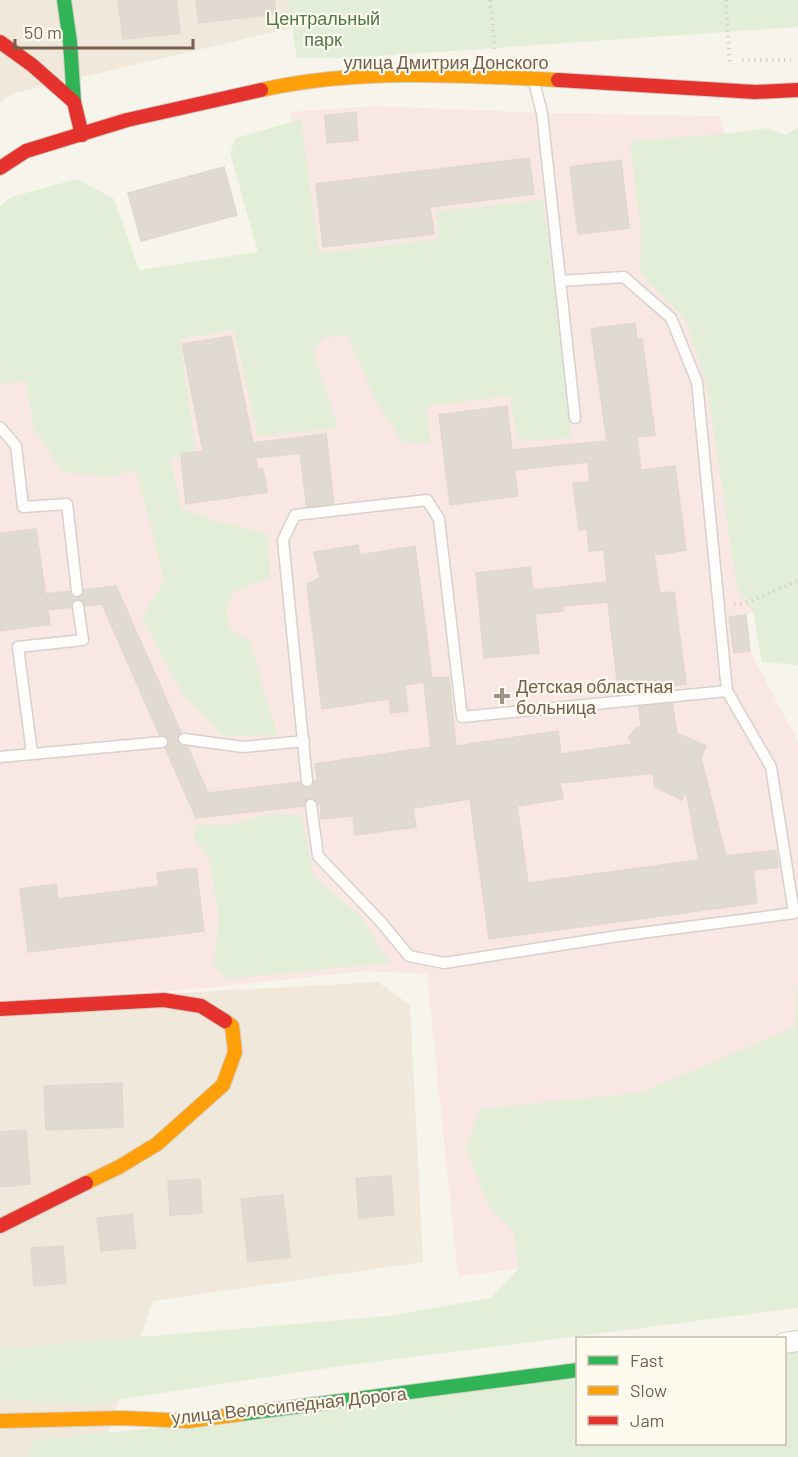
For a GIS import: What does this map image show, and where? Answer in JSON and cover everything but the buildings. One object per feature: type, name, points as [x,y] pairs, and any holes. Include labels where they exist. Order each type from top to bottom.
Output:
[{"type":"street","points":[[64,0],[70,42],[74,102],[82,135]]},
{"type":"street","points":[[0,42],[32,65],[74,102]]},
{"type":"street","name":"улица Дмитрия Донского","points":[[0,168],[26,151],[126,120],[291,84],[381,76],[496,77],[755,92],[798,90]]},
{"type":"street","points":[[0,1009],[164,1000],[189,1002],[212,1010],[232,1026],[235,1052],[223,1085],[157,1144],[119,1167],[0,1226]]},
{"type":"street","name":"улица Велосипедная Дорога","points":[[0,1421],[122,1418],[188,1421],[576,1370]]},
{"type":"lane","points":[[532,79],[542,113],[575,418]]},
{"type":"lane","points":[[311,805],[318,856],[381,922],[409,956],[444,963],[618,936],[794,913],[771,767],[727,691],[697,382],[670,318],[624,277],[560,281]]},
{"type":"lane","points":[[0,428],[16,446],[22,507],[67,504],[77,591]]},
{"type":"lane","points":[[308,781],[283,540],[295,515],[427,500],[439,519],[462,717],[727,691]]},
{"type":"lane","points":[[32,753],[18,647],[83,640],[78,606]]},
{"type":"lane","points":[[184,740],[243,747],[304,741]]},
{"type":"lane","points":[[0,757],[162,742]]},
{"type":"path","points":[[490,0],[496,77]]},
{"type":"path","points":[[726,0],[730,89]]},
{"type":"path","points":[[745,603],[798,581]]},
{"type":"shaded area","points":[[0,0],[300,0],[304,25],[14,93],[0,103]]},
{"type":"shaded area","name":"Детская областная больница","points":[[375,106],[542,113],[719,116],[798,351],[798,593],[746,615],[750,651],[798,742],[798,1233],[458,1276],[427,974],[366,971],[193,989],[0,1001],[0,251],[119,290],[302,260],[291,112]]},
{"type":"shaded area","points":[[378,982],[410,1005],[423,1262],[153,1301],[99,1457],[0,1457],[0,1003]]},
{"type":"green space","name":"Центральный парк","points":[[288,0],[798,0],[798,27],[350,58],[297,58]]},
{"type":"green space","points":[[301,119],[319,253],[439,239],[437,211],[543,200],[572,438],[518,441],[510,396],[427,406],[430,442],[403,442],[378,405],[347,335],[324,338],[313,352],[338,428],[258,436],[234,330],[180,339],[196,452],[171,459],[181,509],[222,523],[267,534],[271,577],[233,592],[226,610],[229,629],[250,642],[277,735],[223,736],[184,696],[142,618],[164,581],[135,470],[110,477],[63,472],[34,428],[26,381],[0,384],[0,206],[11,197],[77,179],[114,199],[139,270],[258,252],[230,153],[236,138]]},
{"type":"green space","points":[[798,127],[798,665],[762,662],[753,612],[737,587],[707,386],[686,321],[640,273],[641,232],[630,141],[724,134],[767,128],[786,135]]},
{"type":"green space","points":[[270,814],[302,815],[313,876],[360,916],[390,963],[227,979],[214,965],[219,918],[210,861],[194,838],[196,825],[233,824]]},
{"type":"green space","points":[[798,979],[798,1308],[334,1367],[88,1404],[0,1399],[0,1349],[388,1316],[491,1298],[519,1268],[514,1231],[488,1205],[466,1148],[480,1109],[640,1093],[795,1027]]},
{"type":"green space","points":[[798,1351],[798,1457],[29,1457],[32,1440],[309,1413],[576,1376],[576,1445],[786,1445],[786,1352]]},
{"type":"traffic: fast","points":[[64,0],[70,42],[74,102]]},
{"type":"traffic: fast","points":[[241,1414],[576,1370]]},
{"type":"traffic: slow","points":[[261,90],[334,78],[371,76],[446,75],[558,80]]},
{"type":"traffic: slow","points":[[86,1183],[119,1167],[157,1144],[223,1085],[235,1052],[232,1026],[225,1021]]},
{"type":"traffic: slow","points":[[0,1421],[122,1418],[188,1421],[241,1414]]},
{"type":"traffic: jam","points":[[0,42],[32,65],[74,102],[82,135]]},
{"type":"traffic: jam","points":[[558,80],[755,92],[798,90]]},
{"type":"traffic: jam","points":[[0,168],[26,151],[127,120],[261,90]]},
{"type":"traffic: jam","points":[[0,1009],[164,1000],[201,1006],[225,1021]]},
{"type":"traffic: jam","points":[[0,1226],[86,1183]]},
{"type":"place","name":"Детская областная больница","points":[[502,696]]}]
